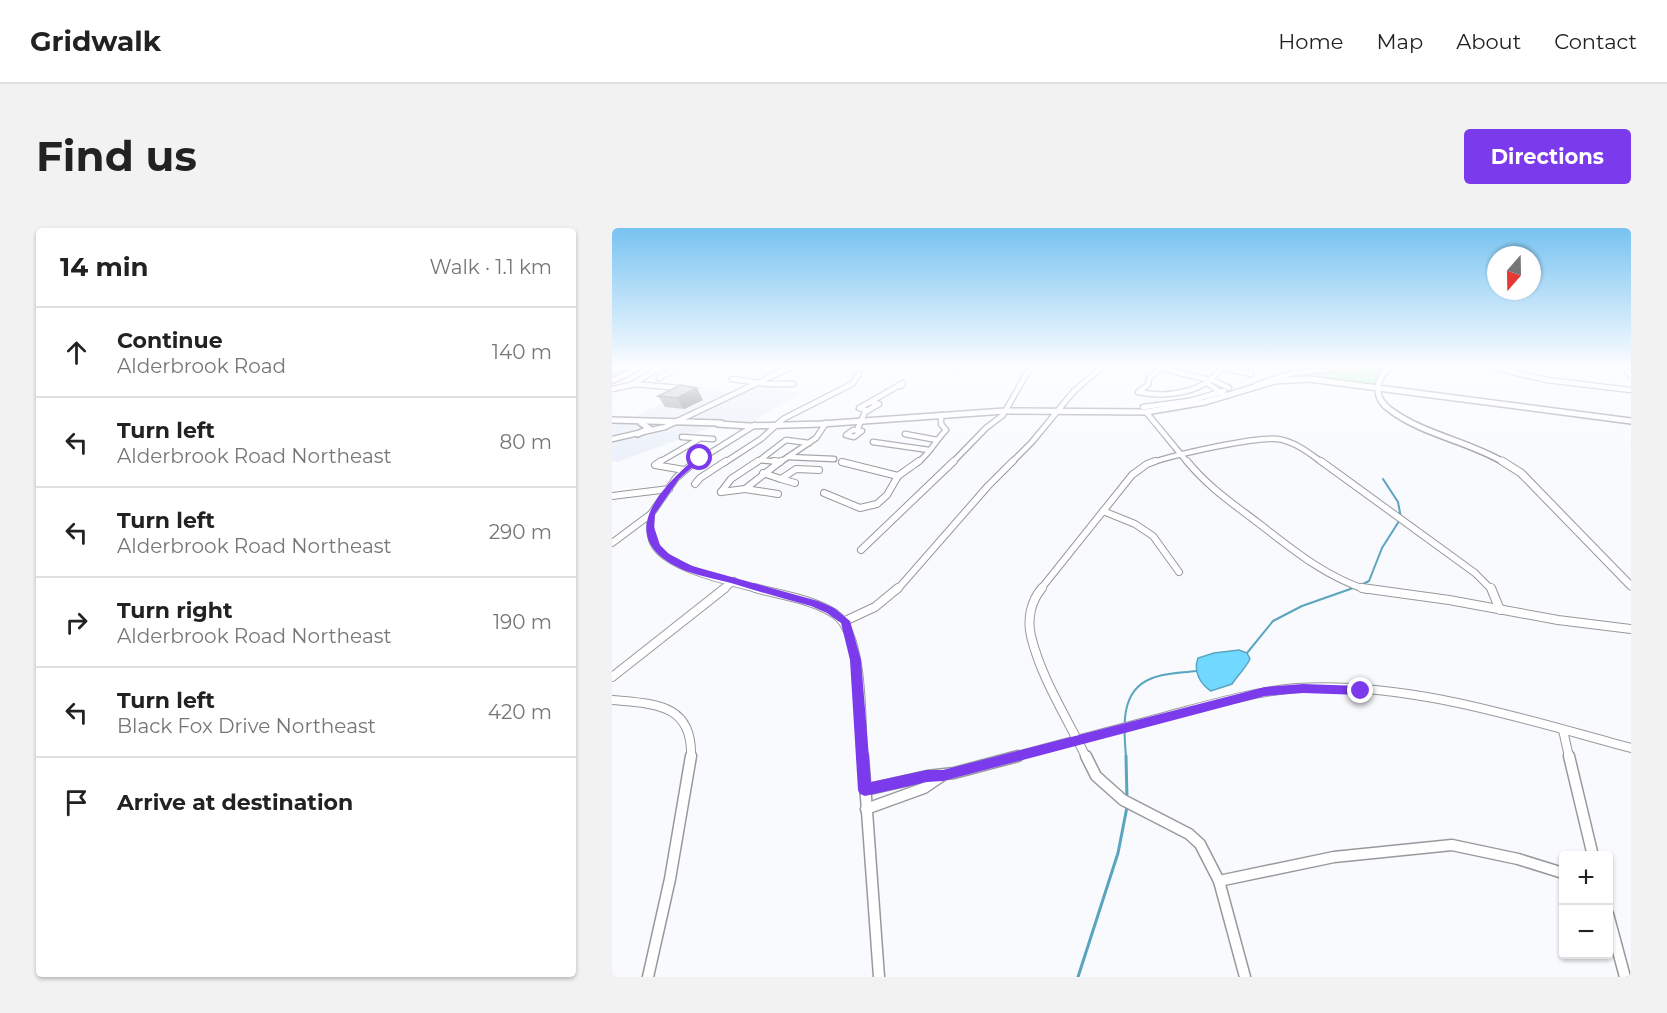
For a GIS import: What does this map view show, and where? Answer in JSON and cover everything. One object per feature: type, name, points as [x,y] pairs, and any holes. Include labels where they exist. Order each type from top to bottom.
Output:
[{"type":"main road","points":[[612,420],[775,426],[1005,411],[1178,408],[1199,401]]},
{"type":"main road","points":[[1382,401],[1398,416],[1483,450],[1521,472],[1631,586]]},
{"type":"main road","points":[[1486,401],[1631,421]]},
{"type":"main road","points":[[694,415],[691,420],[696,423]]},
{"type":"main road","points":[[631,420],[649,426],[638,434]]},
{"type":"street","points":[[612,439],[677,422],[722,401]]},
{"type":"street","points":[[695,484],[700,478],[761,439],[783,419],[821,401]]},
{"type":"street","points":[[861,550],[934,482],[1005,411],[1011,401]]},
{"type":"street","points":[[845,621],[875,607],[896,592],[1066,401]]},
{"type":"street","points":[[1153,401],[1156,406]]},
{"type":"street","points":[[1189,401],[1145,409],[1204,482],[1329,576],[1367,590],[1631,629]]},
{"type":"street","points":[[860,430],[861,421],[868,411],[879,404],[870,402],[860,408],[868,411]]},
{"type":"street","points":[[824,493],[850,505],[868,507],[883,500],[898,476],[924,458],[946,430],[941,424],[941,415]]},
{"type":"street","points":[[745,489],[809,443],[823,430],[826,423]]},
{"type":"street","points":[[612,543],[651,514],[684,471],[700,458],[755,425]]},
{"type":"street","points":[[905,434],[937,440]]},
{"type":"street","points":[[682,437],[713,439]]},
{"type":"street","points":[[1245,977],[1219,881],[1200,844],[1189,834],[1123,800],[1096,776],[1048,682],[1030,634],[1031,605],[1132,475],[1147,464],[1180,455],[1269,438],[1298,445],[1488,583],[1496,594],[1500,610]]},
{"type":"street","points":[[684,471],[655,465],[699,439]]},
{"type":"street","points":[[778,494],[745,489],[721,492],[731,479],[786,440],[809,443]]},
{"type":"street","points":[[873,442],[929,450]]},
{"type":"street","points":[[788,457],[834,459]]},
{"type":"street","points":[[760,460],[780,462]]},
{"type":"street","points":[[842,462],[898,476]]},
{"type":"street","points":[[781,479],[796,469],[819,470]]},
{"type":"street","points":[[763,474],[795,483]]},
{"type":"street","points":[[612,496],[669,489]]},
{"type":"street","points":[[1103,511],[1135,524],[1153,536],[1179,572]]},
{"type":"street","points":[[651,514],[650,527],[656,546],[666,556],[688,568],[831,610],[845,621],[856,660],[879,977]]},
{"type":"street","points":[[612,676],[734,581]]},
{"type":"street","points":[[865,790],[927,776],[943,776],[1226,700],[1265,692],[1303,688],[1396,693],[1445,701],[1631,748]]},
{"type":"street","points":[[612,700],[648,703],[680,716],[687,726],[691,743],[690,769],[673,865],[648,977]]},
{"type":"street","points":[[1563,730],[1592,851]]},
{"type":"street","points":[[866,809],[924,788],[943,776]]},
{"type":"street","points":[[1219,881],[1334,857],[1452,845],[1518,859],[1559,872]]},
{"type":"street","points":[[1613,933],[1625,977]]},
{"type":"shaded area","points":[[666,401],[788,401],[747,425],[718,425],[617,462],[612,460],[612,420],[628,420]]},
{"type":"water","points":[[1239,650],[1247,653],[1250,659],[1232,684],[1211,691],[1207,688],[1197,672],[1198,658],[1214,653]]},
{"type":"waterway","points":[[1361,585],[1369,581],[1382,548],[1401,518],[1398,502],[1383,479]]},
{"type":"waterway","points":[[1247,653],[1273,621],[1302,606],[1356,587]]},
{"type":"waterway","points":[[1126,757],[1126,713],[1133,693],[1140,685],[1155,677],[1196,671]]},
{"type":"waterway","points":[[1126,756],[1127,799]]},
{"type":"waterway","points":[[1078,977],[1118,853],[1127,807]]},
{"type":"route","points":[[700,458],[676,478],[651,514],[650,527],[656,546],[666,556],[688,568],[814,604],[831,610],[845,621],[856,660],[865,790],[927,776],[943,776],[1226,700],[1265,692],[1303,688],[1361,691]]}]
